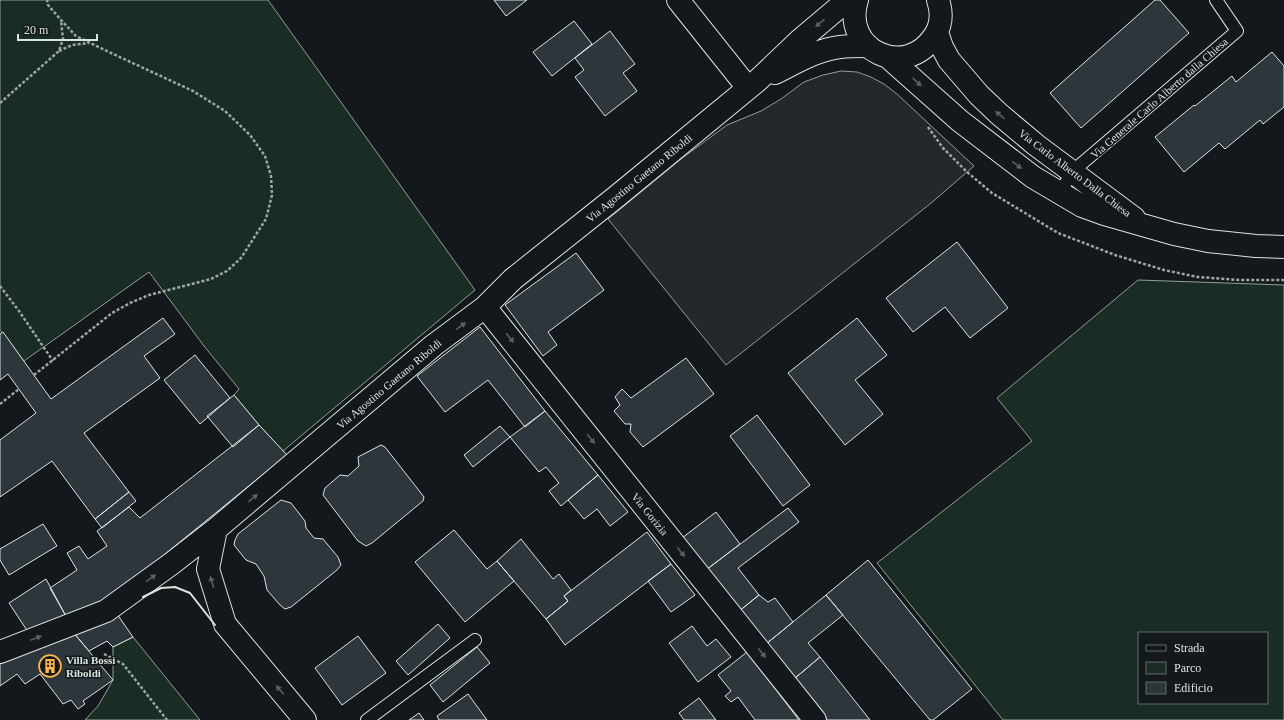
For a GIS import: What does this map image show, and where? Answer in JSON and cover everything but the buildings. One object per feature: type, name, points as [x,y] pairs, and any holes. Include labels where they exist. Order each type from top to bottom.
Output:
[{"type":"street","points":[[678,0],[753,85]]},
{"type":"street","name":"Via Agostino Gaetano Riboldi","points":[[0,652],[106,611],[171,564],[216,529],[434,345],[485,307],[513,279],[753,85],[799,41],[838,8],[852,0]]},
{"type":"street","points":[[857,0],[854,16],[860,37],[877,53],[902,58],[918,52],[930,43],[937,32],[941,21],[940,2]]},
{"type":"street","name":"Via Carlo Alberto Dalla Chiesa","points":[[937,32],[942,48],[949,60],[979,95],[999,114],[1036,145],[1073,171],[1142,224]]},
{"type":"street","name":"Via Agostino Gaetano Riboldi","points":[[753,85],[811,55],[838,47],[868,46]]},
{"type":"street","name":"Via Carlo Alberto Dalla Chiesa","points":[[888,56],[960,121],[1059,194],[1096,212],[1142,224]]},
{"type":"street","points":[[1142,224],[1174,234],[1208,241],[1284,247]]},
{"type":"street","name":"Via Gorizia","points":[[485,307],[815,720]]},
{"type":"street","points":[[216,529],[208,569],[225,624],[305,720]]},
{"type":"lane","name":"Via Generale Carlo Alberto dalla Chiesa","points":[[1059,194],[1073,171],[1237,31],[1216,0]]},
{"type":"lane","points":[[367,720],[475,640]]},
{"type":"path","points":[[34,376],[112,313],[130,303],[149,295],[211,279],[227,271],[241,258],[266,218],[272,195],[271,176],[266,156],[250,135],[225,111],[193,91],[76,36],[48,5],[46,0]]},
{"type":"path","points":[[59,51],[63,39],[61,20]]},
{"type":"path","points":[[0,103],[59,51],[72,45],[90,43]]},
{"type":"path","points":[[0,286],[53,361]]},
{"type":"path","points":[[0,404],[19,389]]},
{"type":"path","points":[[104,654],[123,664],[167,720]]},
{"type":"green space","points":[[0,0],[268,0],[475,290],[283,451],[234,395],[239,389],[204,346],[149,272],[24,361],[0,330]]},
{"type":"green space","points":[[1138,280],[1284,285],[1284,720],[1003,720],[877,563],[1032,441],[997,398]]},
{"type":"green space","points":[[133,637],[200,720],[85,720],[98,706],[113,680],[113,647]]},
{"type":"shaded area","points":[[841,71],[857,72],[884,84],[897,94],[974,166],[930,204],[726,365],[608,219],[681,159],[727,125],[761,111],[781,99],[804,82],[823,75]]},
{"type":"wall","points":[[143,597],[161,588],[175,587],[190,593],[215,625]]},
{"type":"place","name":"Villa Bossi Riboldi","points":[[50,666]]}]
